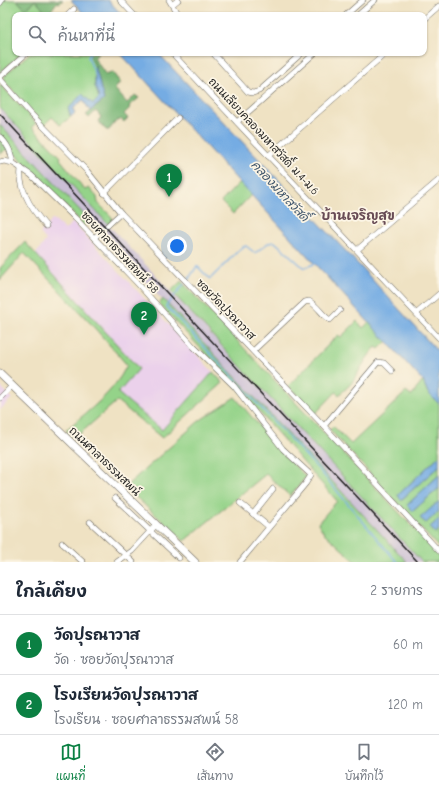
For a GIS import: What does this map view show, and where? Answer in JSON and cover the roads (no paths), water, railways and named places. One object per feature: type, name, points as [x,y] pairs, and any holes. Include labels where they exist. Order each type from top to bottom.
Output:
[{"type":"street","points":[[120,0],[131,12]]},
{"type":"street","points":[[176,12],[171,2],[178,0]]},
{"type":"street","points":[[349,12],[363,0]]},
{"type":"street","points":[[361,12],[375,0]]},
{"type":"street","points":[[427,16],[439,6]]},
{"type":"street","points":[[71,12],[74,9]]},
{"type":"street","points":[[0,78],[24,56]]},
{"type":"street","name":"ถนนเลียบคลองมหาสวัสดิ์ ม.4-ม.6","points":[[175,56],[439,338]]},
{"type":"street","points":[[216,56],[248,92],[253,93],[259,91],[299,56]]},
{"type":"street","points":[[237,122],[312,56]]},
{"type":"street","points":[[268,156],[383,56]]},
{"type":"street","name":"ซอยวัดปุรณาวาส","points":[[0,78],[31,114],[87,171],[120,213],[324,426],[439,551]]},
{"type":"street","points":[[104,193],[178,118]]},
{"type":"street","points":[[0,138],[5,142],[10,150],[13,163]]},
{"type":"street","name":"ซอยศาลาธรรมสพน์ 58","points":[[0,162],[4,161],[13,163],[31,175],[94,238],[194,347],[234,386],[284,449],[310,475],[306,483],[269,527]]},
{"type":"street","points":[[21,168],[20,178],[25,194],[32,208],[46,226]]},
{"type":"street","points":[[358,250],[439,180]]},
{"type":"street","points":[[94,238],[120,213]]},
{"type":"street","points":[[417,313],[439,294]]},
{"type":"street","points":[[253,351],[305,302],[309,300],[314,303],[325,317],[330,320],[340,310]]},
{"type":"street","points":[[324,426],[378,362],[384,363],[392,371]]},
{"type":"street","name":"ถนนศาลาธรรมสพน์","points":[[0,374],[195,562]]},
{"type":"street","points":[[0,398],[12,386]]},
{"type":"street","points":[[253,514],[273,489]]},
{"type":"street","points":[[115,498],[179,558]]},
{"type":"street","points":[[240,504],[269,527],[240,562]]},
{"type":"street","points":[[90,522],[133,562]]},
{"type":"street","points":[[117,562],[127,556],[156,525]]},
{"type":"street","points":[[62,543],[83,562]]},
{"type":"water","points":[[71,0],[108,0],[119,12],[82,12]]},
{"type":"water","name":"คลองมหาสวัสดิ์","points":[[123,56],[161,56],[359,265],[439,353],[439,404],[428,393],[423,381]]},
{"type":"water","points":[[95,66],[104,100],[90,111],[83,100],[73,109],[75,113],[71,117],[68,109],[82,94],[93,104],[99,98],[95,86]]},
{"type":"water","points":[[439,456],[439,466],[401,500],[398,495]]},
{"type":"water","points":[[439,475],[439,488],[413,511],[407,505]]},
{"type":"water","points":[[439,501],[439,511],[426,523],[420,518]]},
{"type":"water","points":[[439,519],[439,530],[435,533],[430,527]]},
{"type":"waterway","points":[[88,56],[97,79]]},
{"type":"waterway","points":[[188,280],[197,266],[210,279],[241,248],[246,246],[255,253],[268,243],[275,242],[304,268],[316,263]]},
{"type":"waterway","points":[[184,284],[166,306],[321,472],[397,562]]},
{"type":"railway","points":[[0,114],[418,562]]},
{"type":"place","name":"วัดปุรณาวาส","points":[[169,197]]},
{"type":"place","name":"โรงเรียนวัดปุรณาวาส","points":[[144,335]]},
{"type":"district","name":"บ้านเจริญสุข","points":[[358,215]]}]
